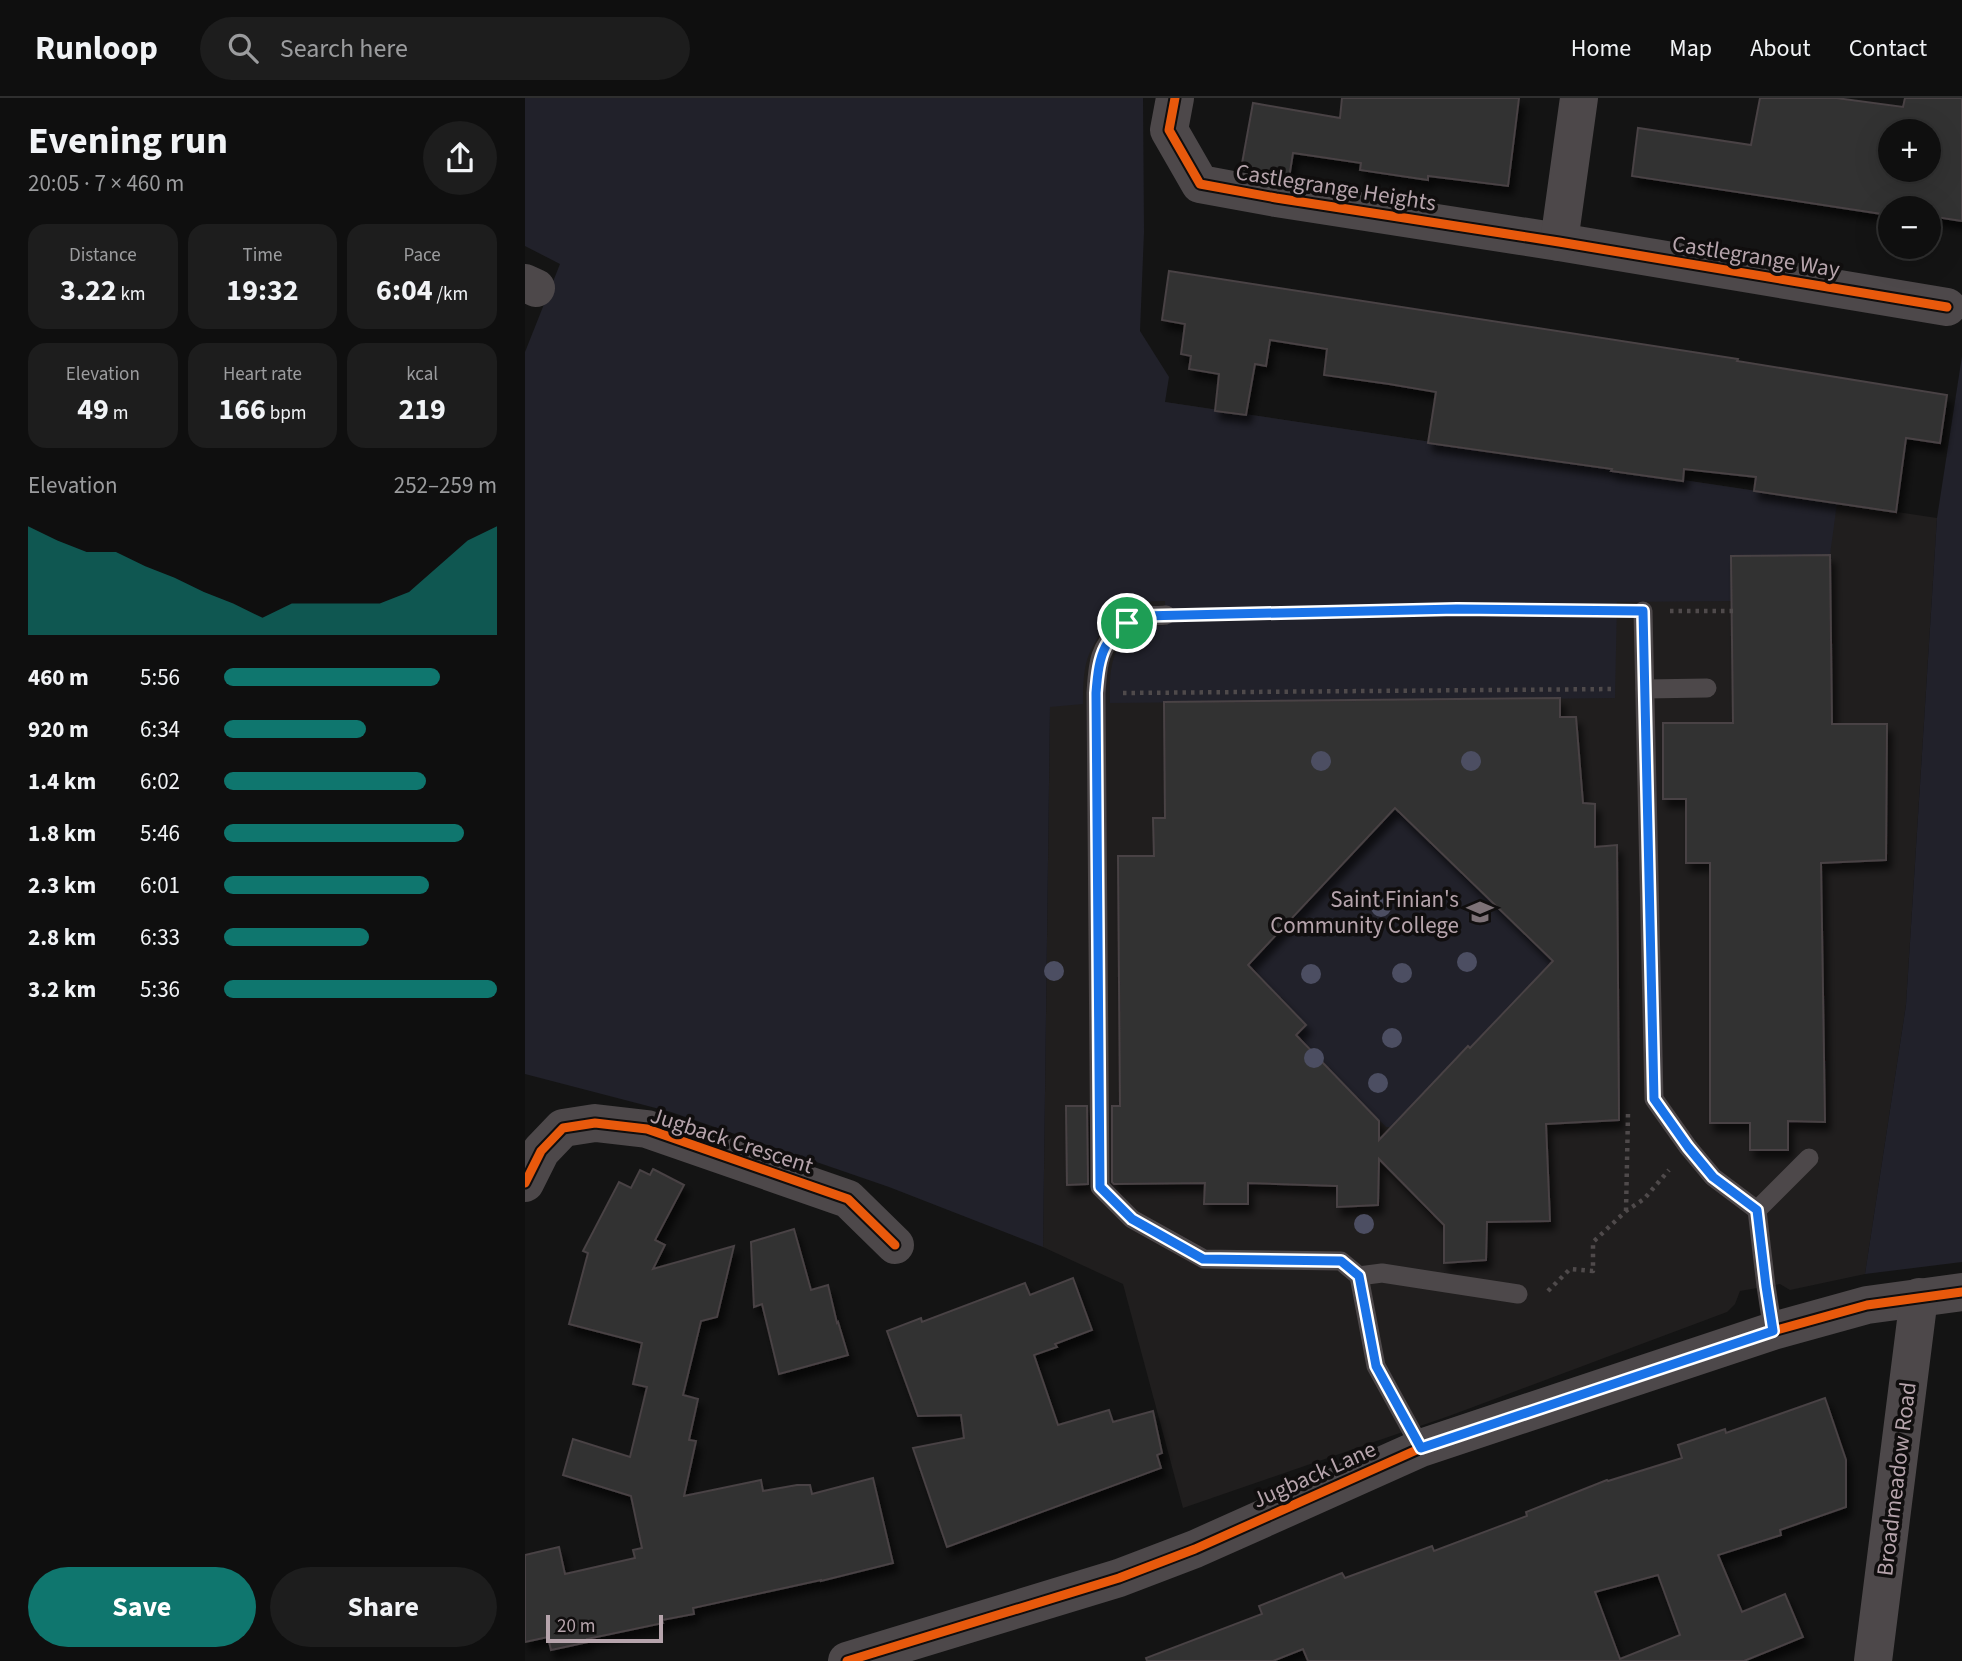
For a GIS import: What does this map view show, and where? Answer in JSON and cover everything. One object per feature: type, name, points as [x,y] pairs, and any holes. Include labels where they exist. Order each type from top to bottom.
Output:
[{"type":"street","name":"Castlegrange Heights","points":[[1175,98],[1169,130],[1200,184],[1559,242]]},
{"type":"street","points":[[1559,242],[1579,98]]},
{"type":"street","name":"Castlegrange Way","points":[[1559,242],[1947,307]]},
{"type":"street","name":"Jugback Crescent","points":[[525,1184],[541,1151],[563,1128],[595,1123],[647,1129],[848,1199],[895,1245]]},
{"type":"street","name":"Jugback Lane","points":[[847,1661],[1131,1573],[1195,1549],[1421,1448],[1773,1331],[1867,1305],[1962,1292]]},
{"type":"street","name":"Broadmeadow Road","points":[[1873,1661],[1919,1297]]},
{"type":"lane","points":[[1643,611],[1654,1099],[1713,1177],[1757,1210],[1773,1331]]},
{"type":"lane","points":[[1165,615],[1142,616],[1127,623],[1103,648],[1098,666],[1096,693],[1100,1187],[1132,1219],[1203,1259],[1341,1261],[1359,1276],[1376,1366],[1421,1448]]},
{"type":"lane","points":[[1645,689],[1707,688]]},
{"type":"lane","points":[[1757,1210],[1809,1157]]},
{"type":"lane","points":[[1359,1276],[1381,1273],[1518,1294]]},
{"type":"path","points":[[1165,615],[1457,609],[1734,611]]},
{"type":"path","points":[[1096,693],[1622,689]]},
{"type":"path","points":[[1626,1211],[1628,1106]]},
{"type":"path","points":[[1518,1294],[1543,1296],[1570,1269],[1593,1271],[1593,1242],[1626,1211],[1644,1199],[1688,1147]]},
{"type":"shaded area","points":[[525,98],[1143,98],[1144,232],[1140,331],[1169,377],[1165,402],[1837,503],[1830,555],[1732,556],[1732,601],[1617,602],[1615,698],[1110,703],[1110,679],[1119,646],[1136,631],[1166,625],[1165,601],[1133,606],[1108,624],[1095,642],[1087,660],[1083,704],[1050,707],[1043,1247],[889,1187],[671,1112],[525,1074],[525,352],[560,264],[525,246]]},
{"type":"shaded area","points":[[1962,356],[1962,1262],[1865,1274],[1906,1005],[1937,518]]},
{"type":"shaded area","name":"Saint Finian's Community College","points":[[1165,402],[1937,518],[1906,1005],[1865,1274],[1790,1290],[1780,1284],[1740,1291],[1735,1304],[1727,1312],[1449,1416],[1183,1508],[1123,1284],[1043,1247],[1050,706],[1077,482]]},
{"type":"shaded area","points":[[1387,805],[1413,806],[1561,957],[1559,967],[1548,966],[1492,1026],[1433,1127],[1386,1127],[1333,1073],[1292,1039],[1305,1025],[1237,959],[1306,862],[1328,881],[1386,818]]},
{"type":"building","points":[[1342,98],[1519,98],[1508,186],[1428,176],[1428,180],[1360,170],[1361,163],[1293,153],[1289,178],[1241,169],[1253,103],[1340,118]]},
{"type":"building","points":[[1760,98],[1836,98],[1903,107],[1905,98],[1962,98],[1962,221],[1941,218],[1941,196],[1878,196],[1878,213],[1632,176],[1638,128],[1751,145]]},
{"type":"building","points":[[1169,271],[1738,359],[1737,361],[1947,395],[1940,443],[1906,438],[1896,512],[1754,491],[1756,477],[1684,469],[1683,481],[1428,443],[1436,392],[1324,375],[1327,349],[1270,340],[1266,366],[1255,364],[1246,415],[1215,411],[1219,374],[1189,369],[1191,356],[1181,354],[1185,324],[1162,320]]},
{"type":"building","points":[[1830,555],[1832,724],[1887,724],[1886,860],[1821,863],[1825,1122],[1788,1121],[1788,1150],[1750,1150],[1750,1123],[1710,1123],[1710,863],[1686,863],[1686,799],[1663,799],[1663,723],[1733,723],[1731,556]]},
{"type":"building","points":[[1560,698],[1560,717],[1576,717],[1583,803],[1595,804],[1595,847],[1617,845],[1619,1120],[1546,1124],[1550,1221],[1487,1222],[1486,1260],[1444,1263],[1444,1225],[1379,1159],[1378,1205],[1337,1207],[1337,1186],[1248,1183],[1248,1204],[1204,1204],[1205,1183],[1112,1182],[1112,1106],[1120,1106],[1118,856],[1154,856],[1153,818],[1165,818],[1164,702]],"holes":[[[1395,808],[1553,961],[1379,1140],[1379,1121],[1296,1035],[1306,1025],[1248,965]]]},
{"type":"building","points":[[1066,1106],[1087,1106],[1088,1184],[1067,1185]]},
{"type":"building","points":[[653,1169],[684,1185],[655,1240],[665,1245],[653,1269],[734,1246],[717,1317],[701,1321],[683,1395],[698,1399],[689,1440],[696,1441],[684,1496],[761,1480],[763,1491],[810,1485],[812,1494],[873,1478],[893,1563],[693,1608],[694,1614],[551,1650],[548,1637],[525,1642],[525,1555],[559,1547],[565,1574],[635,1558],[633,1550],[642,1548],[631,1496],[563,1475],[573,1439],[630,1457],[647,1387],[633,1384],[642,1343],[569,1324],[588,1253],[583,1251],[619,1182],[631,1188],[640,1170],[650,1175]]},
{"type":"building","points":[[794,1229],[811,1290],[828,1285],[848,1355],[779,1374],[762,1304],[754,1307],[751,1242]]},
{"type":"building","points":[[1073,1278],[1092,1330],[1034,1355],[1058,1425],[1109,1410],[1113,1422],[1153,1411],[1162,1453],[1157,1455],[1161,1468],[947,1547],[913,1448],[964,1438],[961,1415],[918,1416],[887,1331],[921,1318],[922,1322],[1025,1283],[1030,1295]]},
{"type":"building","points":[[1825,1398],[1846,1460],[1846,1507],[1780,1530],[1781,1535],[1718,1555],[1742,1612],[1785,1594],[1803,1637],[1744,1661],[1308,1661],[1303,1649],[1273,1661],[1147,1661],[1146,1658],[1262,1614],[1259,1606],[1342,1573],[1345,1578],[1432,1546],[1434,1551],[1527,1516],[1526,1512],[1607,1480],[1682,1458],[1678,1445],[1725,1429],[1726,1433]],"holes":[[[1658,1575],[1680,1635],[1620,1659],[1595,1592]]]},
{"type":"cycle path","points":[[1175,98],[1169,130],[1200,184],[1947,307]]},
{"type":"cycle path","points":[[525,1183],[541,1151],[563,1128],[595,1123],[647,1129],[848,1199],[895,1245]]},
{"type":"cycle path","points":[[847,1661],[1119,1578],[1195,1549],[1421,1448],[1773,1331],[1867,1305],[1962,1292]]},
{"type":"place","name":"Saint Finian's Community College","points":[[1480,912]]},
{"type":"route","points":[[1457,609],[1643,611],[1654,1099],[1713,1177],[1757,1210],[1773,1331],[1421,1448],[1376,1366],[1359,1276],[1341,1261],[1203,1259],[1132,1219],[1100,1187],[1096,693],[1098,666],[1103,648],[1127,623],[1142,616],[1457,609]]}]
